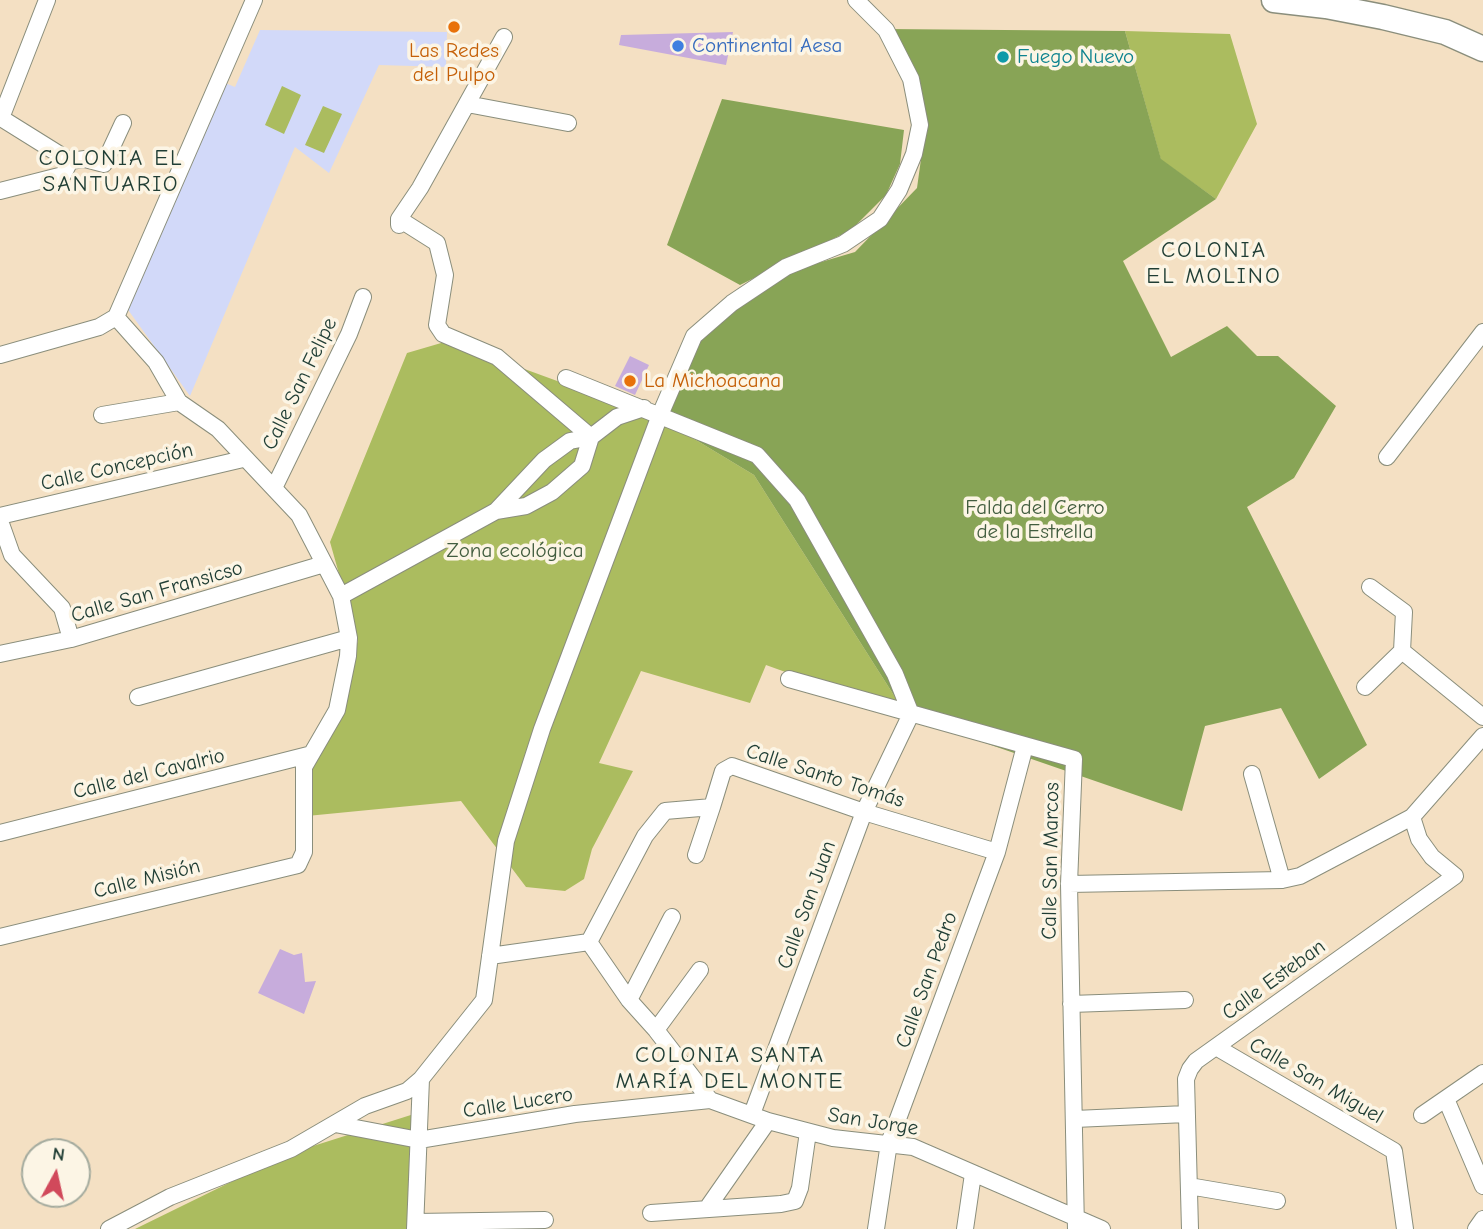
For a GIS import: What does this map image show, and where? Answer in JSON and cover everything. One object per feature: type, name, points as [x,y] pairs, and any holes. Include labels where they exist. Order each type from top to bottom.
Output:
[{"type":"main road","points":[[1274,0],[1383,17],[1446,32],[1483,49]]},
{"type":"street","points":[[47,0],[1,118],[70,161],[85,159],[104,164],[122,123]]},
{"type":"street","points":[[0,355],[99,327],[116,317],[254,0]]},
{"type":"street","points":[[109,1229],[170,1197],[265,1161],[335,1125],[365,1106],[407,1091],[421,1079],[484,999],[506,841],[542,729],[660,415],[694,336],[732,303],[786,267],[843,244],[880,219],[899,190],[914,154],[920,125],[911,79],[886,30],[856,0]]},
{"type":"street","points":[[504,37],[399,222],[437,243],[445,275],[437,325],[443,334],[497,357],[591,437]]},
{"type":"street","points":[[467,104],[568,122]]},
{"type":"street","points":[[0,191],[63,175],[70,161]]},
{"type":"street","name":"Calle San Felipe","points":[[274,488],[349,334],[363,297]]},
{"type":"street","points":[[116,317],[156,362],[179,402],[218,429],[299,515],[341,596],[349,638],[337,710],[331,724],[308,755]]},
{"type":"street","points":[[1387,457],[1483,332]]},
{"type":"street","points":[[566,378],[757,455],[797,500],[895,674],[911,714]]},
{"type":"street","points":[[102,415],[179,402]]},
{"type":"street","points":[[341,596],[496,511],[544,460],[570,441],[591,437],[617,417],[644,408]]},
{"type":"street","points":[[496,511],[526,506],[552,492],[582,467],[591,437]]},
{"type":"street","name":"Calle Concepción","points":[[0,518],[243,458]]},
{"type":"street","points":[[0,518],[12,555],[62,608],[71,639]]},
{"type":"street","name":"Calle San Fransicso","points":[[0,654],[71,639],[324,564]]},
{"type":"street","points":[[1365,687],[1402,650],[1404,612],[1370,587]]},
{"type":"street","points":[[138,697],[349,638]]},
{"type":"street","points":[[1402,650],[1483,717]]},
{"type":"street","name":"Calle San Marcos","points":[[789,678],[1074,759],[1069,884],[1077,1223]]},
{"type":"street","name":"Calle San Juan","points":[[752,1114],[864,812],[911,714]]},
{"type":"street","points":[[1069,884],[1282,880],[1300,876],[1412,817],[1483,736]]},
{"type":"street","name":"Calle San Pedro","points":[[876,1229],[889,1143],[996,852],[1025,746]]},
{"type":"street","name":"Calle del Cavalrio","points":[[0,833],[308,755]]},
{"type":"street","name":"Calle Misión","points":[[0,937],[298,864],[303,860],[304,767],[308,755]]},
{"type":"street","name":"Calle Santo Tomás","points":[[696,855],[723,771],[732,766],[864,812],[996,852]]},
{"type":"street","points":[[1252,774],[1282,880]]},
{"type":"street","points":[[589,942],[645,836],[665,811],[712,807]]},
{"type":"street","name":"Calle Esteban","points":[[1191,1229],[1186,1114],[1186,1079],[1190,1069],[1196,1060],[1455,876],[1432,857],[1419,839],[1412,817]]},
{"type":"street","points":[[629,1000],[671,917]]},
{"type":"street","points":[[490,956],[589,942]]},
{"type":"street","points":[[589,942],[629,1000],[710,1100]]},
{"type":"street","points":[[656,1030],[699,970]]},
{"type":"street","points":[[1071,1004],[1185,1000]]},
{"type":"street","name":"Calle San Miguel","points":[[1216,1047],[1394,1151],[1405,1229]]},
{"type":"street","points":[[1423,1115],[1483,1073]]},
{"type":"street","points":[[421,1079],[415,1226],[545,1220]]},
{"type":"street","points":[[1446,1098],[1483,1186]]},
{"type":"street","name":"San Jorge","points":[[710,1100],[768,1121],[833,1138],[913,1147],[1077,1223],[1102,1229]]},
{"type":"street","name":"Calle Lucero","points":[[335,1125],[419,1140],[575,1114],[710,1100]]},
{"type":"street","points":[[1075,1119],[1186,1114]]},
{"type":"street","points":[[708,1208],[768,1121]]},
{"type":"street","points":[[651,1213],[781,1205],[795,1201],[800,1188],[808,1132]]},
{"type":"street","points":[[965,1229],[973,1174]]},
{"type":"street","points":[[1189,1186],[1277,1201]]},
{"type":"street","points":[[1476,1229],[1483,1219]]},
{"type":"shaded area","points":[[260,30],[447,32],[446,67],[379,65],[329,173],[295,147],[190,396],[126,307],[225,83],[235,87]]},
{"type":"green space","name":"Falda del Cerro de la Estrella","points":[[885,29],[1125,31],[1161,159],[1216,199],[1123,261],[1171,357],[1227,326],[1257,356],[1278,356],[1336,406],[1294,478],[1247,507],[1367,745],[1319,779],[1281,708],[1205,726],[1182,811],[907,716],[754,475],[661,419],[691,344],[784,273],[855,252],[917,188],[926,123]]},
{"type":"green space","points":[[1125,31],[1230,34],[1257,124],[1216,199],[1161,160]]},
{"type":"green space","points":[[282,86],[301,95],[284,134],[265,125]]},
{"type":"green space","points":[[722,99],[904,130],[900,164],[886,195],[851,230],[740,285],[667,245]]},
{"type":"green space","points":[[323,106],[342,114],[324,153],[305,145]]},
{"type":"green space","name":"Zona ecológica","points":[[448,341],[661,419],[754,475],[907,716],[766,665],[750,703],[641,671],[599,763],[633,771],[592,849],[584,879],[565,891],[526,887],[461,801],[307,816],[309,770],[358,641],[330,542],[407,353]]},
{"type":"green space","points":[[414,1114],[409,1229],[135,1229],[288,1154]]},
{"type":"building","points":[[733,32],[726,65],[619,45],[621,35]]},
{"type":"building","name":"La Michoacana","points":[[630,356],[649,365],[635,395],[615,386]]},
{"type":"building","points":[[280,949],[294,955],[302,953],[305,982],[316,981],[304,1014],[258,993]]},
{"type":"place","name":"Las Redes del Pulpo","points":[[454,27]]},
{"type":"place","name":"Continental Aesa","points":[[678,46]]},
{"type":"place","name":"Fuego Nuevo","points":[[1003,57]]},
{"type":"place","name":"La Michoacana","points":[[630,381]]},
{"type":"district","name":"COLONIA EL SANTUARIO","points":[[111,171]]},
{"type":"district","name":"COLONIA EL MOLINO","points":[[1214,263]]},
{"type":"district","name":"COLONIA SANTA MARÍA DEL MONTE","points":[[730,1068]]}]
